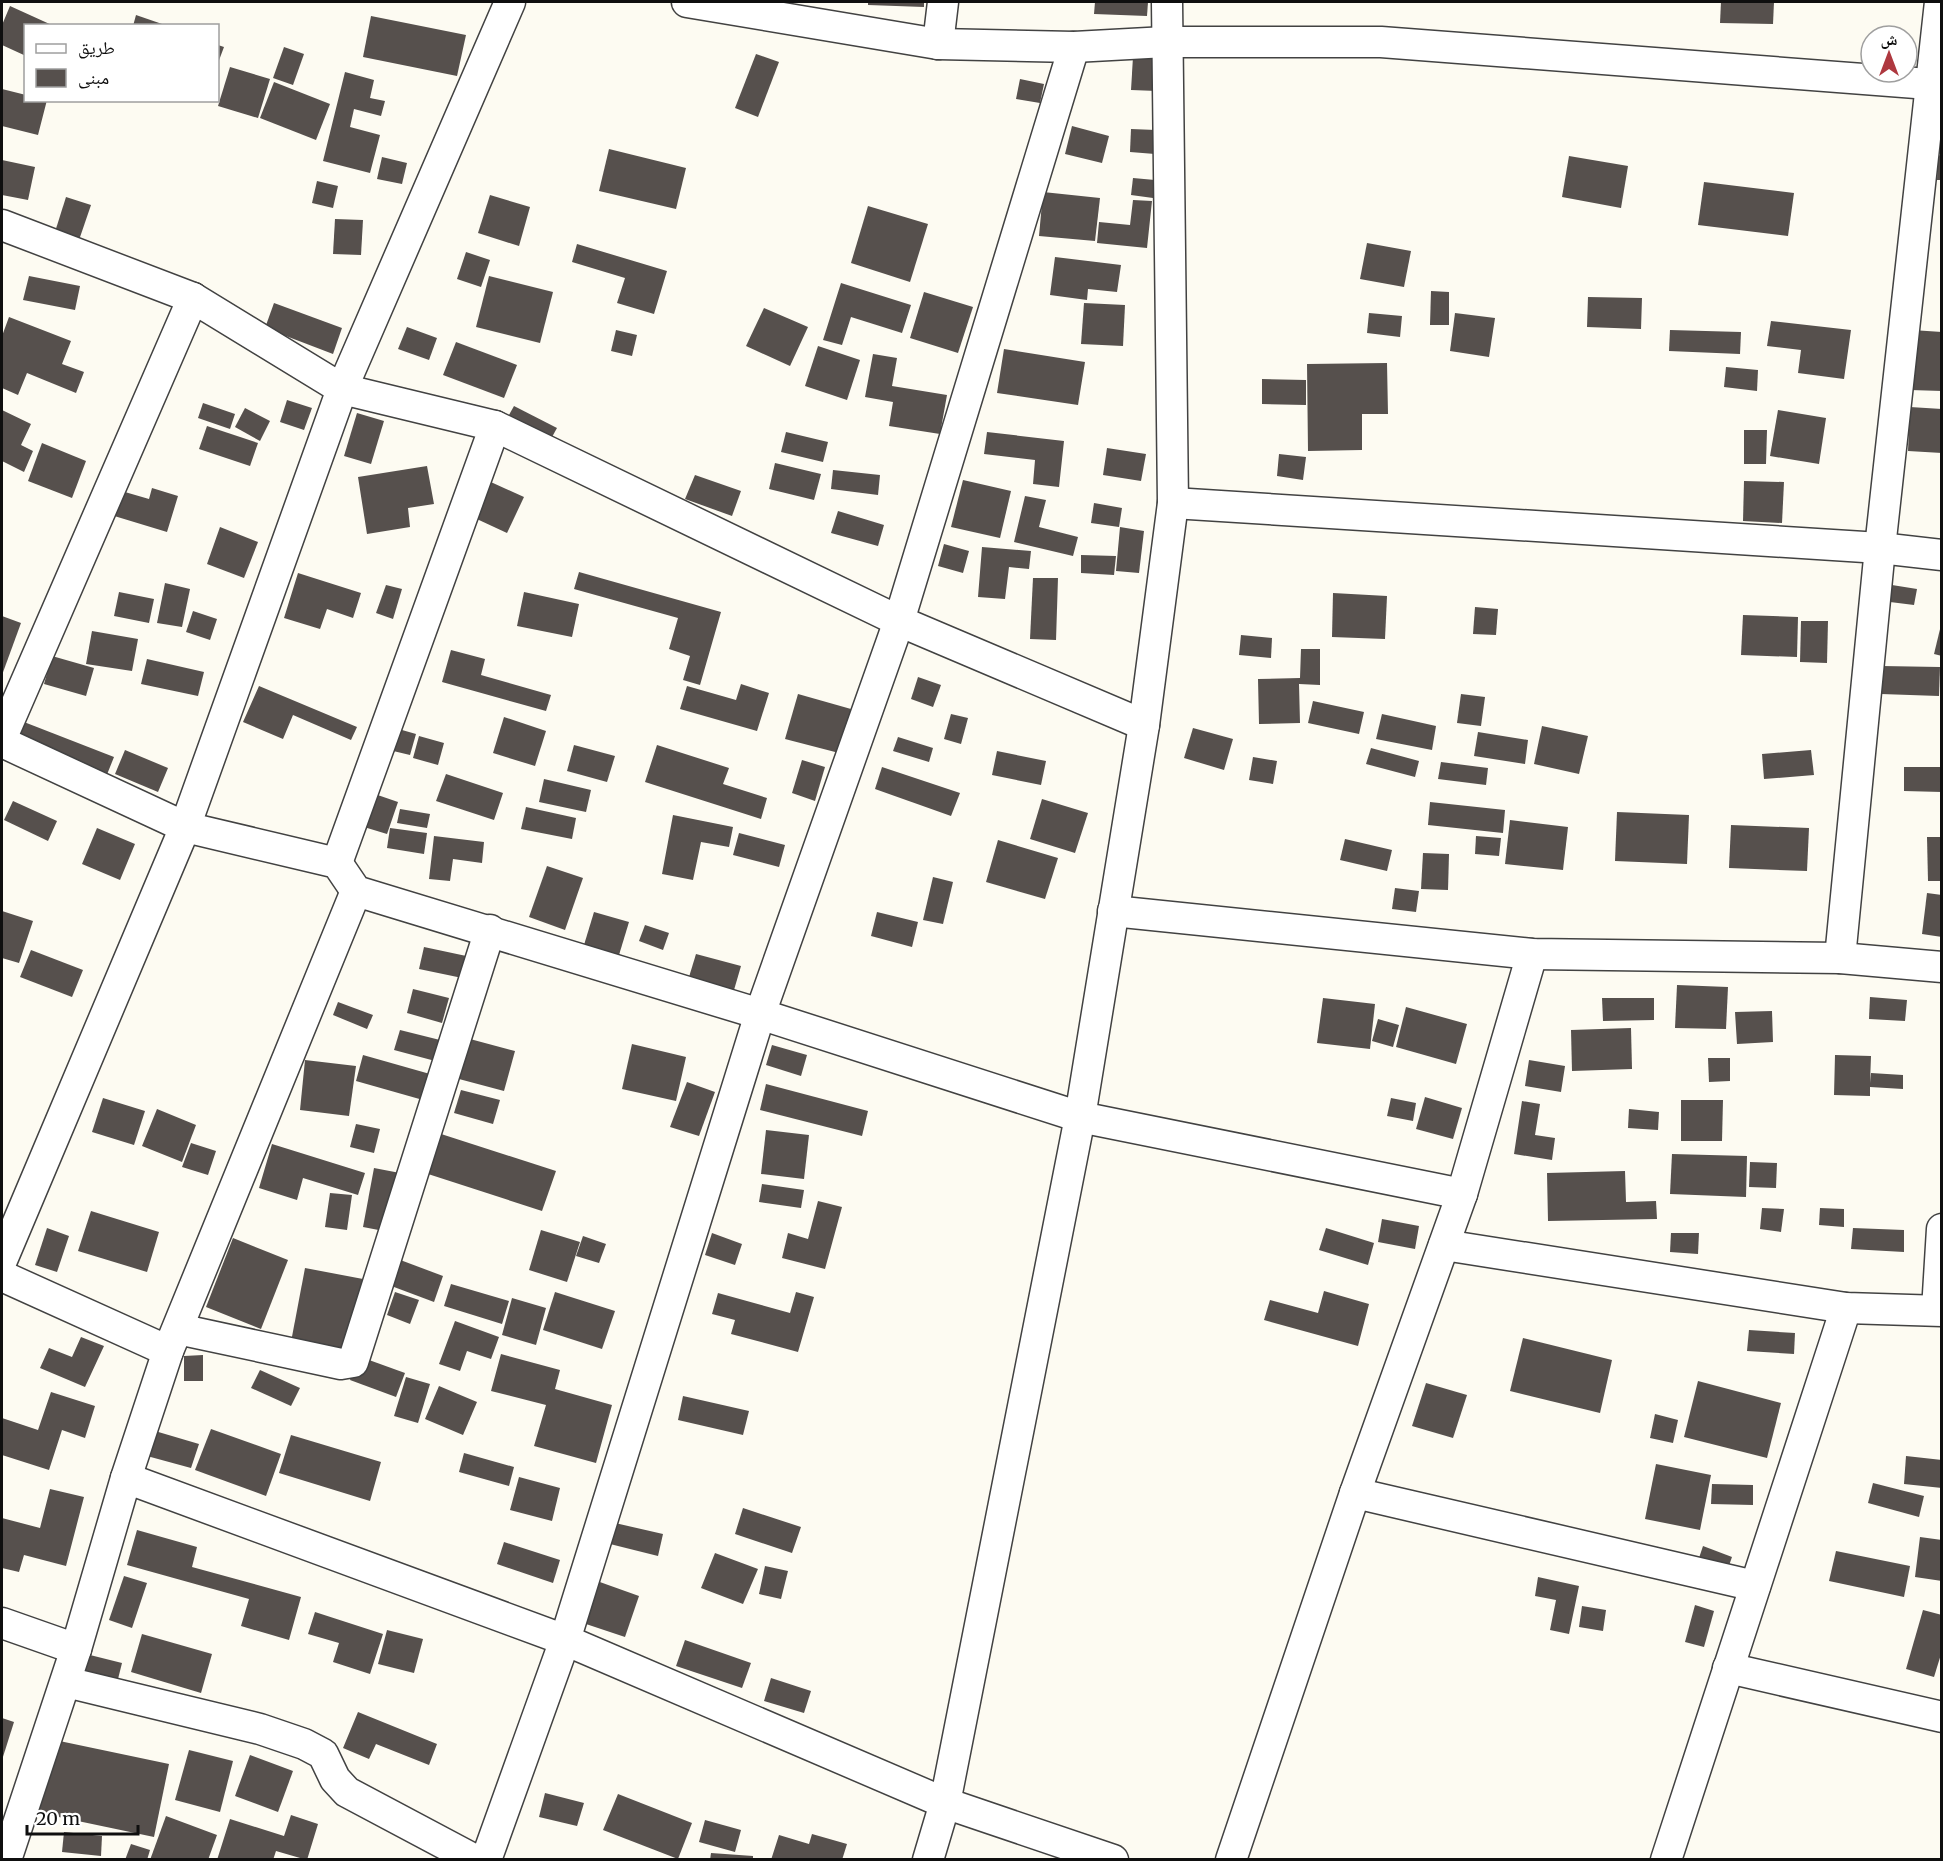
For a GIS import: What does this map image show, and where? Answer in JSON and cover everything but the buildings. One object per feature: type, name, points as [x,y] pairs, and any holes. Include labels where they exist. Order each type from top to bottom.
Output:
[{"type":"street","points":[[2,1260],[185,827],[342,389],[510,2]]},
{"type":"street","points":[[687,2],[938,44],[1074,47],[1166,42],[1381,42],[1937,84]]},
{"type":"street","points":[[938,44],[943,2]]},
{"type":"street","points":[[928,1860],[945,1803],[1080,1117],[1144,725],[1173,503],[1167,2]]},
{"type":"street","points":[[1840,958],[1880,548],[1937,84],[1940,2]]},
{"type":"street","points":[[486,1860],[564,1640],[760,1014],[900,621],[1074,47]]},
{"type":"street","points":[[2,225],[193,298],[342,389],[495,426],[900,621],[1144,725]]},
{"type":"street","points":[[193,298],[2,740],[185,827],[337,863],[356,891],[760,1014],[1080,1117],[1462,1194]]},
{"type":"street","points":[[337,863],[495,426]]},
{"type":"street","points":[[1173,503],[1880,548],[1941,555]]},
{"type":"street","points":[[6,1860],[66,1682],[126,1478],[173,1340],[356,891]]},
{"type":"street","points":[[1113,911],[1532,954],[1840,958],[1941,967]]},
{"type":"street","points":[[2,1276],[173,1340],[341,1364],[353,1362],[490,930]]},
{"type":"street","points":[[1231,1860],[1355,1493],[1462,1194],[1532,954]]},
{"type":"street","points":[[1444,1245],[1846,1308],[1939,1311],[1941,1229]]},
{"type":"street","points":[[1666,1860],[1846,1308]]},
{"type":"street","points":[[126,1478],[564,1640],[945,1803],[1113,1860]]},
{"type":"street","points":[[1355,1493],[1755,1586]]},
{"type":"street","points":[[2,1623],[76,1649]]},
{"type":"street","points":[[1728,1668],[1941,1717]]},
{"type":"street","points":[[66,1682],[260,1729],[304,1744],[323,1754],[335,1779],[347,1792],[475,1860]]}]
